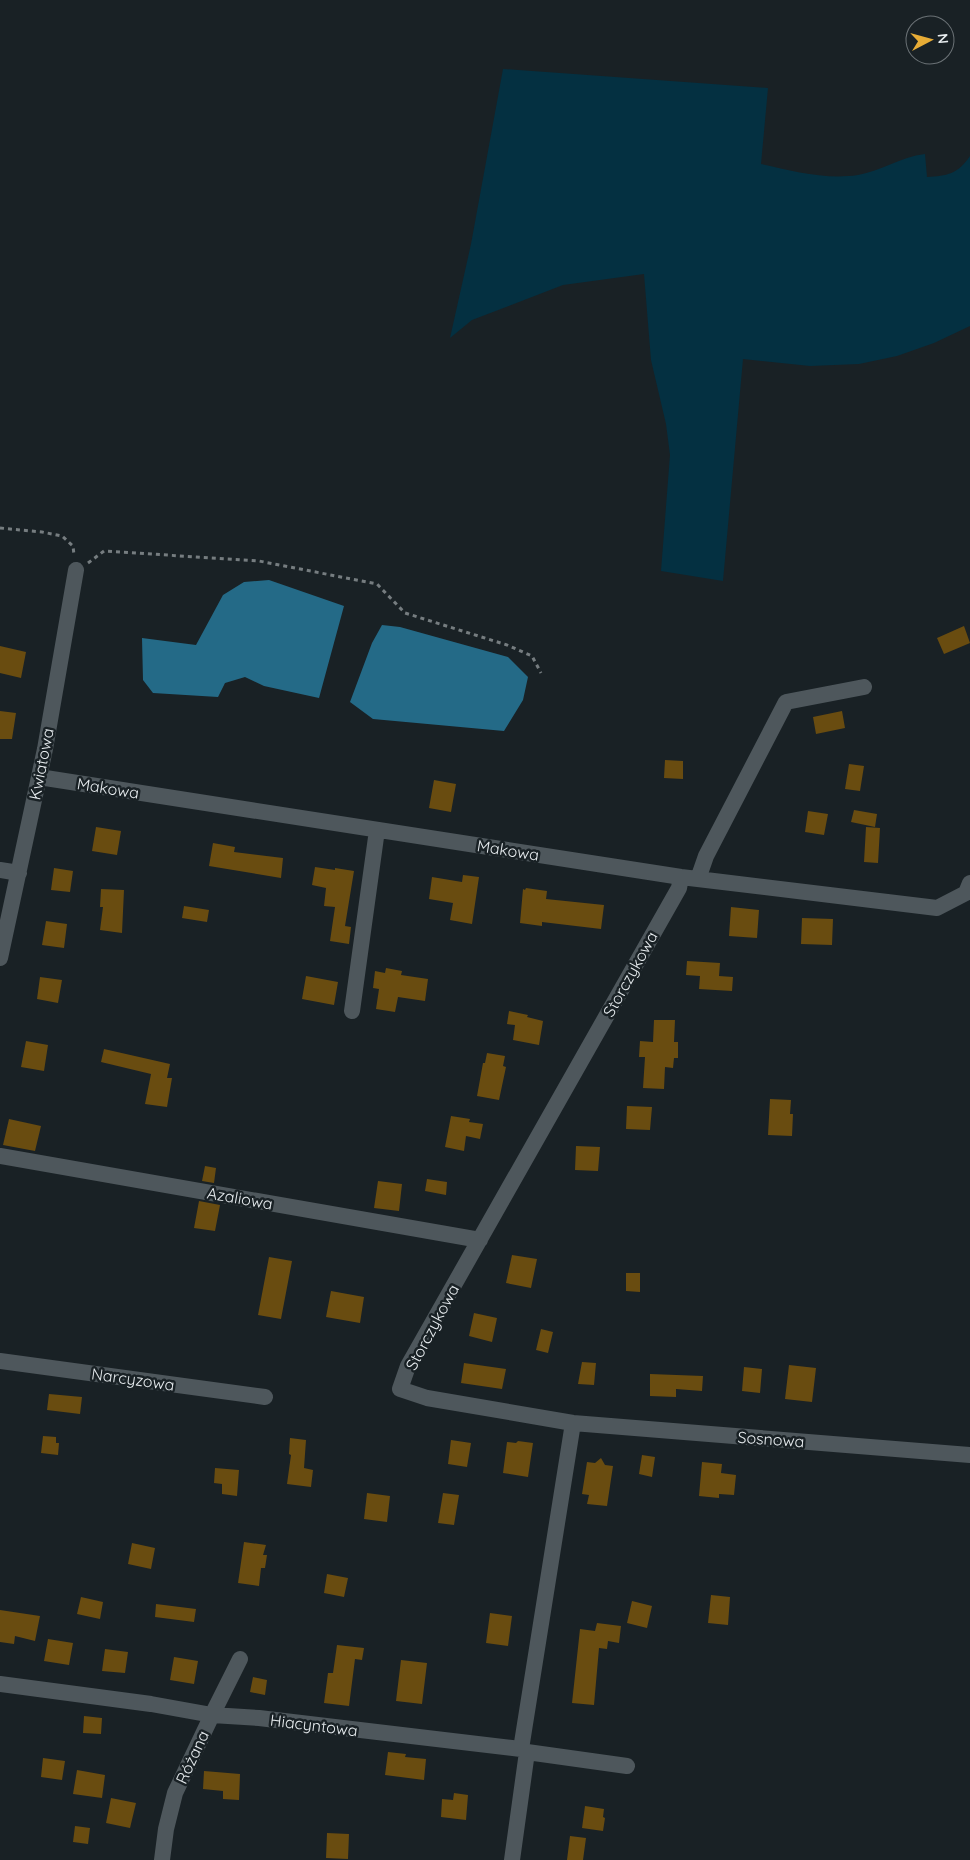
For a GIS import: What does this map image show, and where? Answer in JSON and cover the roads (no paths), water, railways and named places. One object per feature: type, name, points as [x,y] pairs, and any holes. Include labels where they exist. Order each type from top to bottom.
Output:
[{"type":"street","name":"Kwiatowa","points":[[0,958],[38,777],[76,570]]},
{"type":"street","points":[[698,879],[706,856],[786,702],[864,687]]},
{"type":"street","name":"Makowa","points":[[38,777],[681,877],[937,908],[966,892],[970,884]]},
{"type":"street","points":[[352,1011],[377,830]]},
{"type":"street","points":[[0,870],[19,873]]},
{"type":"street","name":"Storczykowa","points":[[573,1423],[427,1398],[400,1389],[408,1366],[679,888],[681,877]]},
{"type":"street","name":"Azaliowa","points":[[0,1156],[480,1240]]},
{"type":"street","name":"Narcyzowa","points":[[0,1361],[266,1397]]},
{"type":"street","points":[[512,1860],[524,1750],[573,1423]]},
{"type":"street","name":"Sosnowa","points":[[573,1423],[970,1454]]},
{"type":"street","name":"Różana","points":[[162,1860],[166,1829],[175,1794],[240,1659]]},
{"type":"street","name":"Hiacyntowa","points":[[0,1684],[151,1704],[212,1715],[259,1718],[524,1750],[627,1766]]}]
